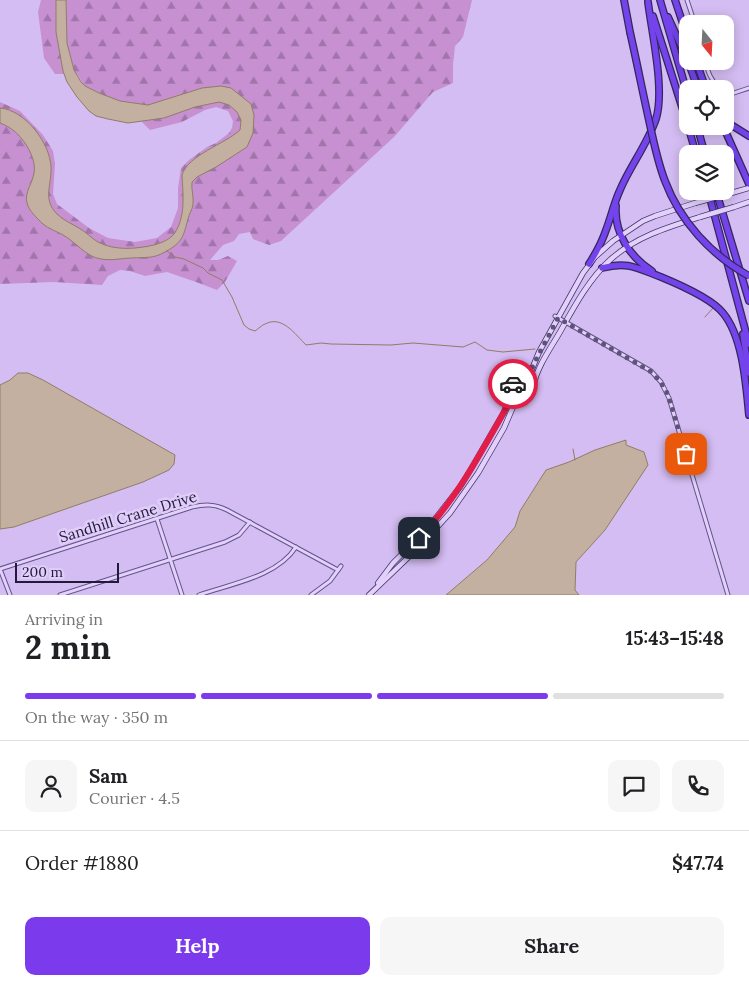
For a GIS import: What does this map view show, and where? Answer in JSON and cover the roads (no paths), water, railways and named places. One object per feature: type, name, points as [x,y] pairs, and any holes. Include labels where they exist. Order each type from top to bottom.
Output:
[{"type":"highway","points":[[624,0],[654,142],[664,180],[670,194],[693,230],[719,256],[749,276]]},
{"type":"highway","points":[[660,0],[679,41]]},
{"type":"highway","points":[[660,0],[683,80]]},
{"type":"highway","points":[[675,0],[680,15]]},
{"type":"highway","points":[[648,1],[679,98]]},
{"type":"highway","points":[[589,264],[600,246],[619,191],[649,137],[657,114],[659,96],[658,73],[648,1]]},
{"type":"highway","points":[[734,127],[749,136]]},
{"type":"highway","points":[[727,135],[749,184]]},
{"type":"highway","points":[[619,191],[616,210],[620,235],[627,247],[646,267],[662,278]]},
{"type":"highway","points":[[710,200],[749,344]]},
{"type":"highway","points":[[719,200],[749,301]]},
{"type":"highway","points":[[602,268],[614,264],[628,265],[672,282],[711,302],[723,312],[731,323],[740,353],[749,415]]},
{"type":"highway","points":[[738,307],[749,373]]},
{"type":"main road","points":[[369,595],[393,563],[428,528],[460,487],[504,412],[513,384],[530,372],[557,317],[589,264],[612,241],[647,220],[695,203],[749,188]]},
{"type":"main road","points":[[369,595],[450,514],[478,473],[504,428],[513,408],[516,404],[527,400],[531,396],[537,372],[565,322],[593,278],[609,260],[646,236],[749,202]]},
{"type":"main road","points":[[521,379],[528,381],[533,387]]},
{"type":"main road","points":[[511,393],[521,401]]},
{"type":"street","points":[[687,0],[692,15]]},
{"type":"street","points":[[734,93],[749,88]]},
{"type":"street","points":[[557,317],[650,371],[666,389],[728,595]]},
{"type":"street","name":"Sandhill Crane Drive","points":[[0,569],[192,507],[210,504],[227,510],[338,570]]},
{"type":"street","points":[[157,519],[182,595]]},
{"type":"street","points":[[60,595],[225,542],[237,537],[250,522]]},
{"type":"street","points":[[199,595],[246,580],[270,569],[289,557],[296,548]]},
{"type":"street","points":[[311,595],[330,581],[341,566]]},
{"type":"street","points":[[0,569],[10,595]]},
{"type":"waterway","points":[[167,251],[175,257],[203,268],[208,273],[222,280],[232,297],[244,325],[249,329],[255,331],[265,324],[277,322],[288,327],[306,345],[321,343],[391,345],[413,343],[463,347],[475,342],[487,350],[503,352],[535,349]]},
{"type":"waterway","points":[[705,317],[713,308]]},
{"type":"waterway","points":[[573,449],[575,460]]}]
